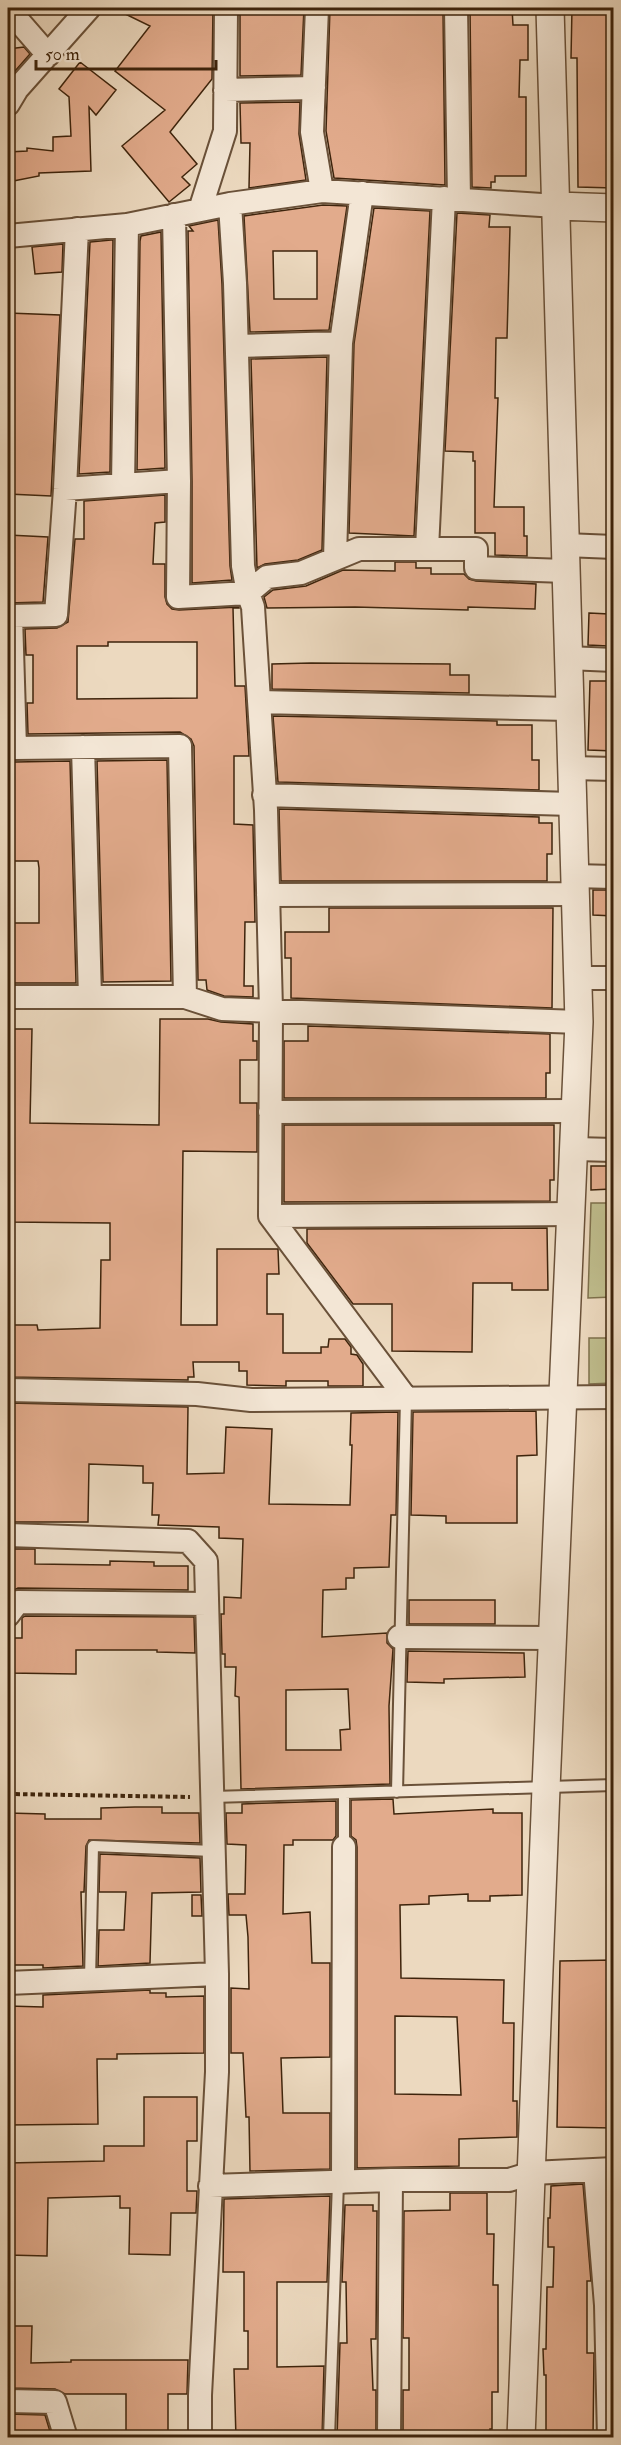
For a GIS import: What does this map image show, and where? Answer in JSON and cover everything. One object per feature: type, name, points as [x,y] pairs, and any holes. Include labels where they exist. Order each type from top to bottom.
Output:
[{"type":"street","points":[[8,104],[89,8]]},
{"type":"street","points":[[200,210],[225,131],[226,8]]},
{"type":"street","points":[[317,8],[312,132],[322,191]]},
{"type":"street","points":[[427,549],[452,198],[456,8]]},
{"type":"street","points":[[521,2438],[579,1022],[550,8]]},
{"type":"street","points":[[8,9],[48,55]]},
{"type":"street","points":[[225,90],[314,88]]},
{"type":"street","points":[[8,236],[127,225],[230,204],[322,191],[614,208]]},
{"type":"street","points":[[335,559],[341,343],[362,193]]},
{"type":"street","points":[[230,204],[237,346],[243,566],[253,607],[268,894],[271,1010],[270,1216],[406,1398]]},
{"type":"street","points":[[174,215],[179,481],[178,597],[248,592],[267,577],[302,573],[359,549],[476,549],[476,568],[565,572]]},
{"type":"street","points":[[123,485],[127,225]]},
{"type":"street","points":[[76,229],[65,489],[56,615],[11,616],[15,748],[180,746],[185,997]]},
{"type":"street","points":[[237,346],[341,343]]},
{"type":"street","points":[[65,489],[179,481]]},
{"type":"street","points":[[565,545],[614,547]]},
{"type":"street","points":[[567,657],[614,660]]},
{"type":"street","points":[[259,702],[569,709]]},
{"type":"street","points":[[83,747],[90,997]]},
{"type":"street","points":[[571,768],[614,769]]},
{"type":"street","points":[[264,795],[572,804]]},
{"type":"street","points":[[268,894],[574,885],[614,877]]},
{"type":"street","points":[[577,978],[614,978]]},
{"type":"street","points":[[8,997],[185,997],[222,1009],[579,1022]]},
{"type":"street","points":[[270,1112],[576,1111]]},
{"type":"street","points":[[575,1149],[614,1150]]},
{"type":"street","points":[[270,1216],[572,1214]]},
{"type":"street","points":[[8,1390],[197,1394],[250,1400],[614,1396]]},
{"type":"street","points":[[8,1535],[188,1541],[206,1561],[217,1974],[217,2072],[200,2395],[200,2438]]},
{"type":"street","points":[[8,1615],[18,1602],[207,1604]]},
{"type":"street","points":[[399,1637],[553,1638]]},
{"type":"street","points":[[340,2182],[344,1848]]},
{"type":"street","points":[[8,1983],[217,1974]]},
{"type":"street","points":[[210,2186],[392,2180],[508,2180],[532,2173],[604,2170],[610,2305],[610,2431]]},
{"type":"street","points":[[389,2438],[392,2180]]},
{"type":"street","points":[[8,2401],[55,2402],[66,2438]]},
{"type":"lane","points":[[397,1792],[406,1398]]},
{"type":"lane","points":[[212,1797],[614,1785]]},
{"type":"lane","points":[[344,1794],[344,1848]]},
{"type":"lane","points":[[90,1979],[93,1846],[213,1851]]},
{"type":"lane","points":[[329,2438],[340,2182]]},
{"type":"path","points":[[8,1794],[212,1797]]},
{"type":"shaded area","points":[[591,1203],[613,1203],[613,1297],[588,1298]]},
{"type":"shaded area","points":[[589,1338],[613,1338],[613,1383],[589,1384]]},
{"type":"building","points":[[113,8],[213,8],[212,79],[170,132],[197,164],[182,177],[190,185],[169,202],[122,146],[165,110],[115,71],[150,26]]},
{"type":"building","points":[[240,8],[304,8],[301,75],[240,76]]},
{"type":"building","points":[[330,8],[443,8],[445,185],[334,178],[326,131]]},
{"type":"building","points":[[470,8],[512,8],[513,25],[528,25],[528,60],[520,60],[519,97],[526,97],[526,176],[495,176],[495,182],[491,182],[491,188],[472,187]]},
{"type":"building","points":[[572,8],[614,8],[614,188],[578,187],[577,58],[571,58]]},
{"type":"building","points":[[24,47],[30,54],[8,79],[8,49]]},
{"type":"building","points":[[80,62],[116,90],[96,115],[89,107],[91,171],[39,173],[39,176],[8,182],[8,152],[27,151],[27,148],[53,151],[53,137],[71,136],[69,97],[59,89]]},
{"type":"building","points":[[300,102],[299,134],[306,180],[249,188],[250,143],[241,143],[240,103]]},
{"type":"building","points":[[323,205],[347,206],[329,330],[250,332],[244,216]],"holes":[[[273,251],[317,251],[317,299],[274,299]]]},
{"type":"building","points":[[374,208],[430,211],[414,536],[349,533],[354,344]]},
{"type":"building","points":[[457,213],[490,215],[489,227],[510,227],[507,338],[496,338],[495,398],[498,398],[494,507],[524,507],[527,556],[495,555],[495,533],[475,533],[473,452],[445,451]]},
{"type":"building","points":[[218,220],[232,580],[192,583],[188,231],[193,231],[189,226]]},
{"type":"building","points":[[161,232],[165,468],[137,470],[140,241],[141,236]]},
{"type":"building","points":[[113,240],[110,472],[79,474],[90,242]]},
{"type":"building","points":[[63,244],[62,272],[35,274],[32,247]]},
{"type":"building","points":[[8,313],[60,315],[51,496],[8,494]]},
{"type":"building","points":[[327,357],[322,550],[298,560],[265,564],[257,568],[251,359]]},
{"type":"building","points":[[165,495],[165,522],[155,523],[153,564],[165,564],[167,604],[172,609],[179,610],[239,607],[233,608],[235,686],[245,686],[249,756],[234,756],[234,824],[253,825],[255,922],[245,922],[244,986],[253,986],[253,997],[224,996],[207,990],[206,980],[198,980],[194,746],[191,739],[180,732],[28,734],[27,703],[33,703],[33,655],[26,655],[25,629],[57,628],[68,622],[75,539],[84,539],[84,501]],"holes":[[[108,642],[197,642],[197,698],[77,699],[77,646],[108,646]]]},
{"type":"building","points":[[8,535],[48,537],[43,602],[8,603]]},
{"type":"building","points":[[395,562],[416,562],[416,568],[431,568],[431,574],[464,574],[476,581],[536,584],[535,609],[267,608],[264,597],[273,590],[306,586],[343,570],[395,571]]},
{"type":"building","points":[[589,613],[609,614],[608,646],[588,645]]},
{"type":"building","points":[[272,664],[450,664],[450,675],[469,675],[469,693],[272,689]]},
{"type":"building","points":[[590,681],[614,681],[614,751],[588,750]]},
{"type":"building","points":[[273,716],[497,721],[497,725],[532,725],[532,760],[539,760],[539,790],[278,782]]},
{"type":"building","points":[[8,759],[15,762],[70,761],[76,983],[8,983],[8,923],[39,923],[39,868],[38,861],[8,861]]},
{"type":"building","points":[[167,760],[171,981],[103,982],[97,761]]},
{"type":"building","points":[[279,809],[539,817],[539,823],[552,823],[552,854],[547,854],[547,881],[281,881]]},
{"type":"building","points":[[593,890],[614,890],[614,916],[593,915]]},
{"type":"building","points":[[329,908],[553,908],[552,1008],[291,998],[291,958],[285,958],[285,932],[329,932]]},
{"type":"building","points":[[160,1019],[208,1019],[253,1024],[253,1041],[257,1041],[257,1060],[240,1060],[240,1103],[257,1103],[257,1152],[183,1151],[181,1325],[217,1325],[217,1249],[278,1249],[279,1274],[267,1274],[267,1314],[283,1314],[283,1353],[321,1353],[321,1347],[328,1347],[329,1339],[345,1339],[351,1347],[351,1354],[357,1355],[363,1364],[363,1386],[328,1386],[328,1381],[286,1381],[286,1386],[247,1385],[247,1371],[239,1371],[239,1362],[193,1362],[194,1377],[188,1377],[188,1380],[8,1377],[8,1325],[37,1325],[38,1330],[100,1328],[101,1260],[110,1260],[110,1223],[8,1222],[8,1029],[32,1029],[30,1123],[159,1125]]},
{"type":"building","points":[[308,1026],[550,1034],[550,1073],[546,1073],[546,1098],[284,1098],[284,1041],[308,1041]]},
{"type":"building","points":[[284,1125],[554,1125],[554,1180],[550,1180],[550,1201],[284,1202]]},
{"type":"building","points":[[591,1166],[611,1166],[611,1189],[591,1190]]},
{"type":"building","points":[[547,1228],[548,1290],[512,1290],[512,1283],[473,1283],[472,1352],[392,1351],[392,1304],[353,1304],[307,1243],[307,1229]]},
{"type":"building","points":[[8,1403],[188,1407],[187,1474],[224,1473],[226,1427],[272,1429],[269,1504],[350,1505],[351,1413],[398,1412],[396,1515],[391,1515],[389,1567],[354,1568],[354,1578],[346,1578],[346,1589],[323,1590],[322,1637],[387,1633],[387,1643],[393,1649],[389,1706],[390,1784],[241,1789],[239,1697],[235,1696],[236,1667],[225,1667],[225,1654],[222,1654],[221,1614],[224,1614],[224,1597],[241,1598],[243,1539],[219,1538],[219,1527],[158,1525],[159,1515],[152,1515],[153,1483],[143,1483],[143,1466],[89,1464],[88,1522],[9,1522]],"holes":[[[348,1689],[350,1729],[340,1730],[341,1750],[286,1750],[286,1690]]]},
{"type":"building","points":[[536,1411],[537,1455],[517,1456],[517,1523],[446,1523],[446,1516],[411,1515],[413,1412]]},
{"type":"building","points":[[9,1549],[35,1549],[35,1564],[110,1565],[110,1561],[154,1562],[154,1566],[188,1566],[188,1590],[18,1588],[8,1593]]},
{"type":"building","points":[[409,1600],[495,1600],[495,1624],[409,1624]]},
{"type":"building","points":[[25,1616],[194,1617],[195,1653],[157,1652],[157,1650],[76,1650],[76,1674],[8,1673],[8,1638],[22,1638],[22,1618]]},
{"type":"building","points":[[408,1651],[524,1653],[525,1677],[444,1679],[444,1683],[407,1682]]},
{"type":"building","points":[[393,1799],[394,1814],[493,1809],[493,1813],[522,1813],[522,1895],[490,1896],[490,1901],[468,1901],[468,1894],[429,1896],[429,1904],[400,1905],[401,1978],[504,1980],[503,2023],[514,2023],[513,2101],[517,2101],[517,2137],[459,2139],[459,2166],[357,2168],[357,1847],[356,1840],[351,1836],[351,1800]],"holes":[[[395,2016],[457,2017],[461,2095],[395,2094]]]},
{"type":"building","points":[[336,1801],[336,1836],[333,1840],[293,1840],[293,1845],[284,1845],[283,1914],[310,1912],[312,1963],[330,1963],[330,2057],[281,2058],[283,2113],[330,2113],[330,2169],[250,2171],[249,2117],[246,2117],[243,2053],[231,2053],[231,1988],[249,1989],[248,1937],[246,1915],[229,1915],[228,1894],[245,1894],[246,1845],[227,1844],[226,1813],[242,1813],[242,1804]]},
{"type":"building","points":[[162,1807],[162,1813],[199,1813],[200,1843],[89,1840],[86,1846],[84,1892],[81,1892],[83,1966],[43,1968],[43,1965],[8,1965],[8,1813],[45,1814],[45,1819],[101,1819],[101,1808]]},
{"type":"building","points":[[100,1854],[200,1858],[201,1892],[152,1893],[150,1963],[98,1966],[99,1930],[124,1930],[126,1892],[99,1892]]},
{"type":"building","points":[[192,1895],[201,1895],[202,1916],[192,1916]]},
{"type":"building","points":[[614,1960],[614,2128],[557,2127],[560,1961]]},
{"type":"building","points":[[150,1990],[150,1993],[166,1993],[166,1997],[204,1996],[204,2053],[117,2054],[117,2059],[97,2059],[98,2124],[8,2125],[8,2006],[43,2007],[43,1995]]},
{"type":"building","points":[[144,2097],[197,2097],[197,2141],[187,2141],[187,2191],[197,2191],[196,2213],[171,2213],[170,2255],[129,2254],[130,2208],[120,2208],[120,2196],[48,2198],[47,2256],[8,2255],[8,2163],[104,2161],[104,2146],[144,2146]]},
{"type":"building","points":[[583,2184],[591,2281],[587,2281],[587,2353],[594,2353],[593,2438],[546,2438],[546,2375],[544,2375],[543,2349],[546,2349],[547,2287],[553,2287],[554,2247],[548,2247],[551,2186]]},
{"type":"building","points":[[450,2193],[487,2193],[487,2234],[494,2234],[493,2285],[498,2285],[498,2392],[492,2392],[490,2438],[403,2436],[403,2390],[409,2390],[409,2338],[403,2338],[404,2211],[450,2210]]},
{"type":"building","points":[[330,2196],[327,2282],[277,2282],[277,2367],[324,2366],[322,2438],[236,2438],[234,2369],[248,2369],[248,2331],[244,2331],[244,2272],[223,2272],[224,2199]]},
{"type":"building","points":[[345,2205],[373,2205],[373,2211],[377,2211],[376,2339],[371,2339],[373,2390],[376,2390],[376,2436],[372,2438],[337,2438],[340,2343],[347,2343],[346,2282],[342,2282]]},
{"type":"building","points":[[8,2326],[32,2326],[31,2363],[71,2362],[71,2360],[188,2360],[187,2394],[168,2394],[168,2438],[126,2438],[126,2394],[65,2394],[55,2389],[8,2388]]},
{"type":"building","points":[[8,2414],[45,2415],[52,2438],[8,2438]]}]
